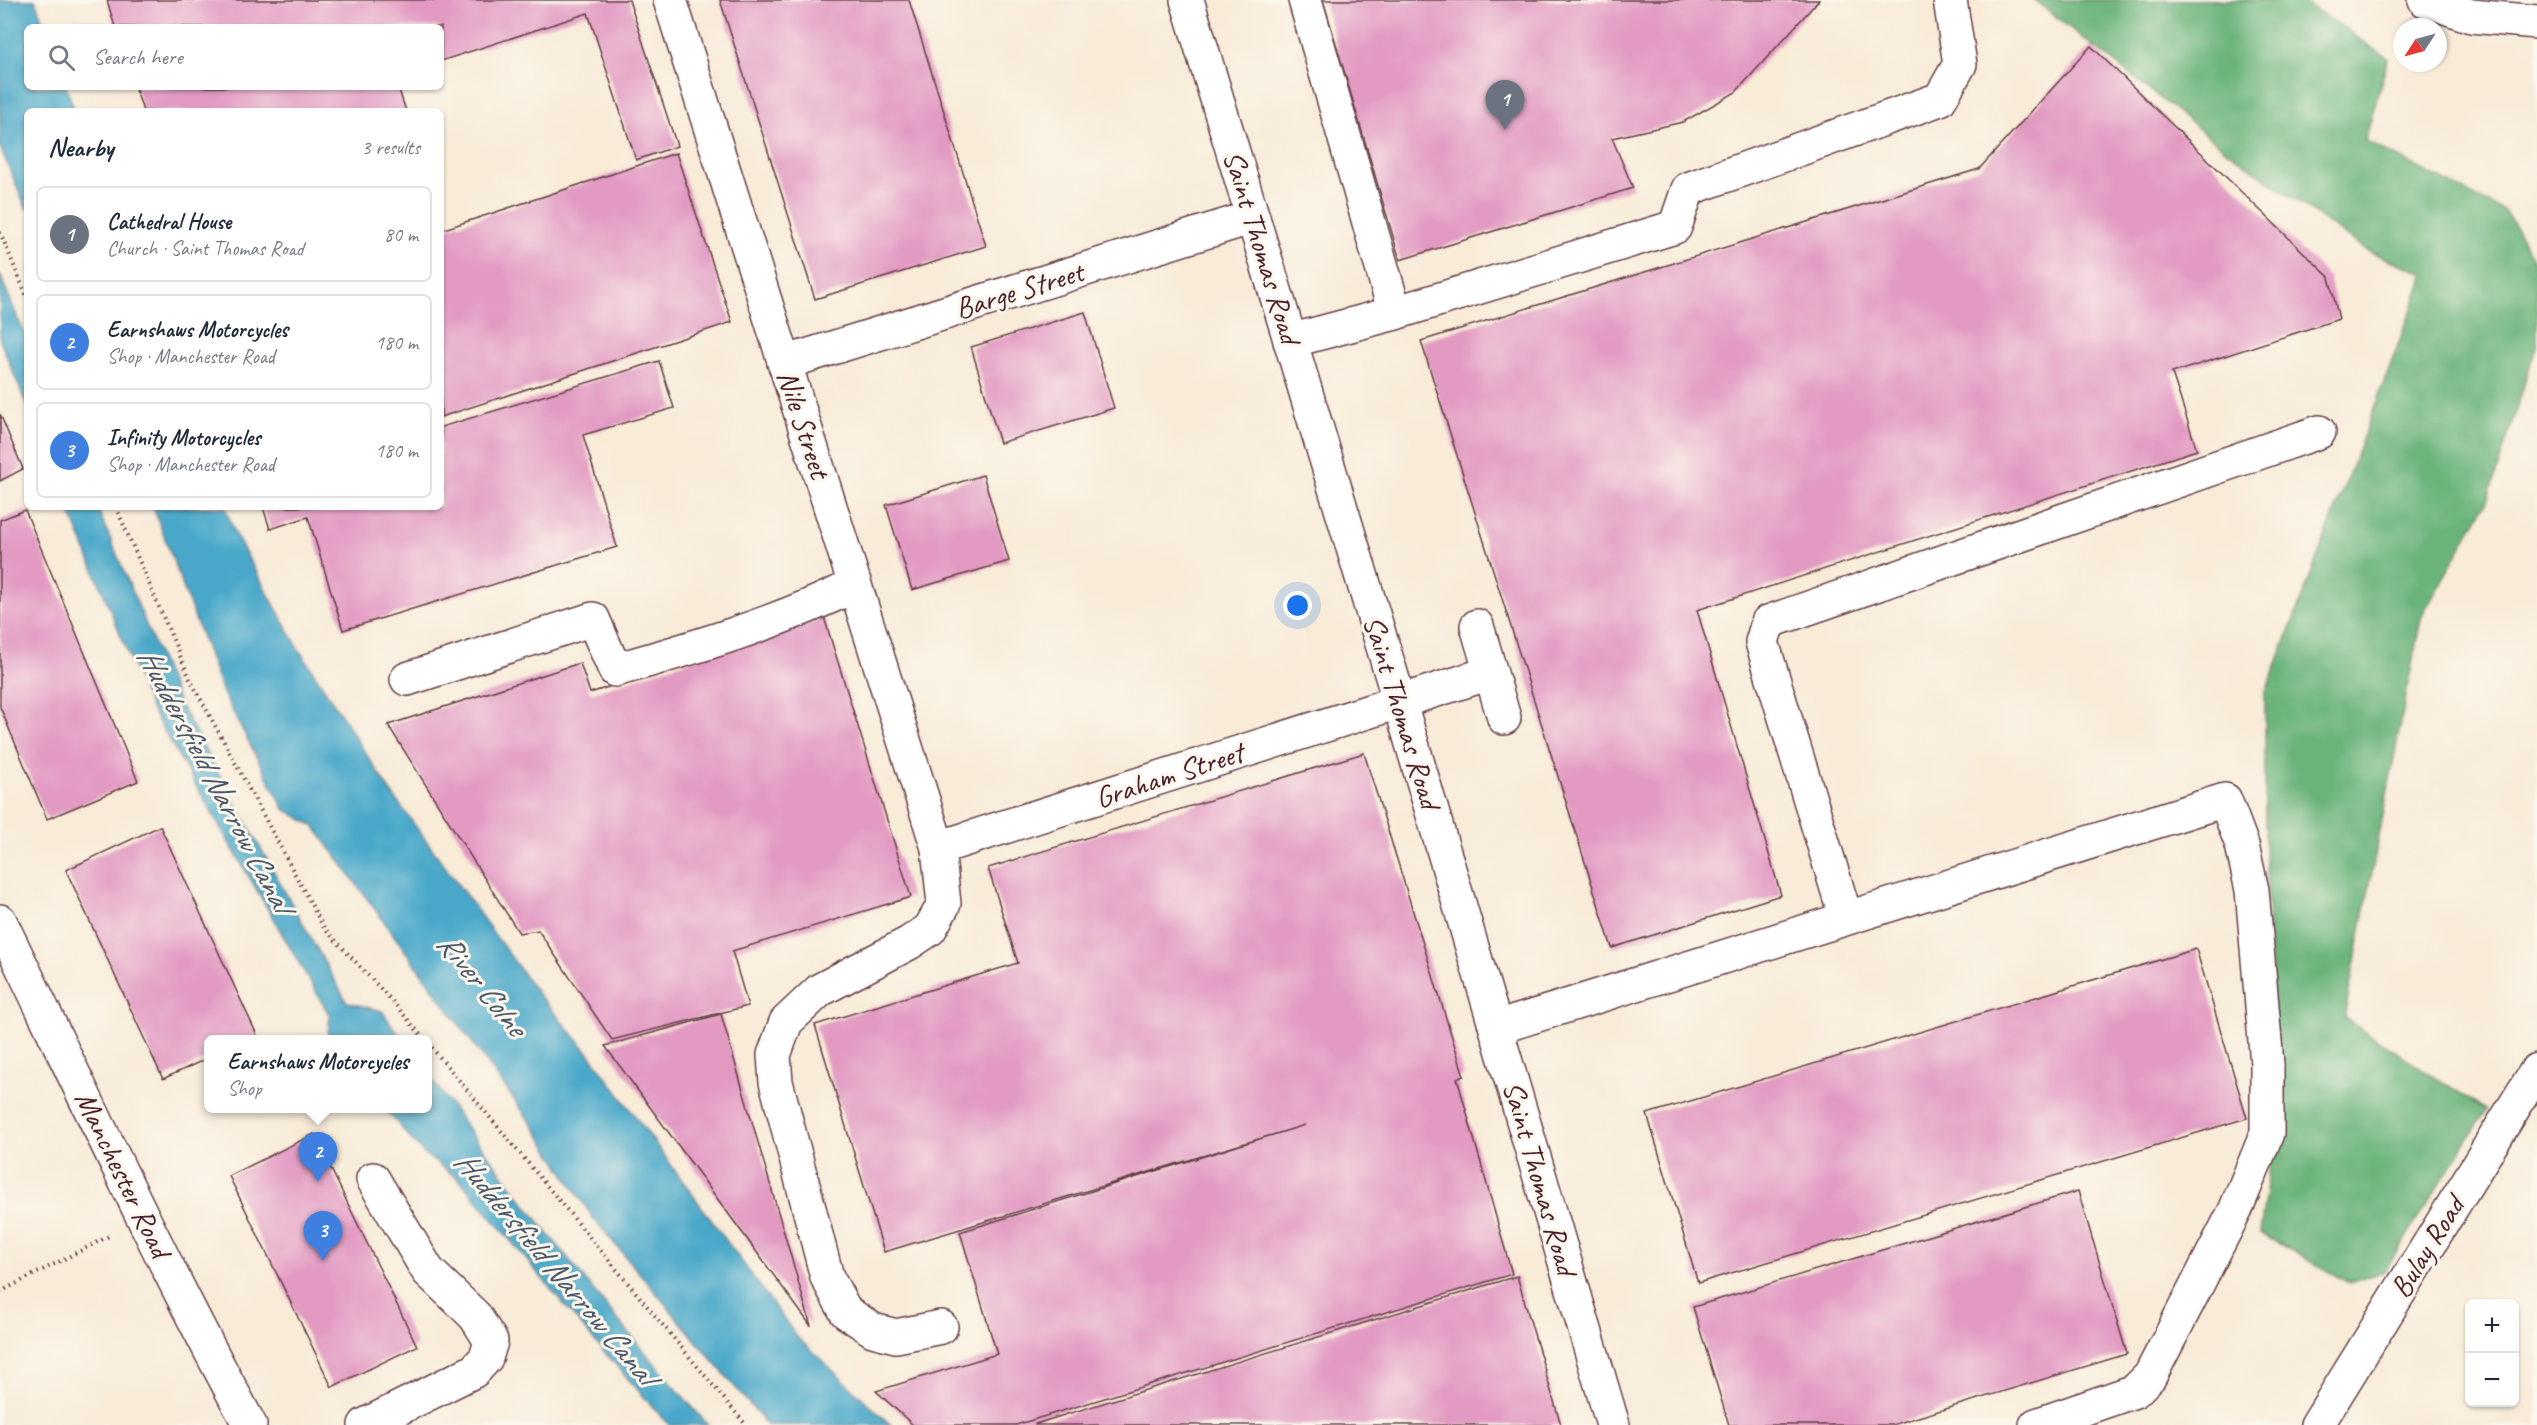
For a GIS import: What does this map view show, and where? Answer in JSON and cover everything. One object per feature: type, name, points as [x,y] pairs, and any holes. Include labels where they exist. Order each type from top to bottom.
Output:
[{"type":"main road","name":"Nile Street","points":[[670,0],[938,848],[944,904],[930,929],[909,943],[820,990],[786,1022],[774,1055],[776,1082],[826,1277],[846,1312],[873,1330],[896,1336],[941,1327]]},
{"type":"main road","name":"Saint Thomas Road","points":[[1187,0],[1400,703],[1612,1425]]},
{"type":"main road","points":[[1305,0],[1395,313]]},
{"type":"main road","points":[[1290,341],[1395,313],[1675,227],[1688,189],[1940,99],[1960,64],[1950,0]]},
{"type":"main road","points":[[2425,0],[2471,16],[2537,22]]},
{"type":"main road","name":"Barge Street","points":[[784,363],[1253,217]]},
{"type":"main road","points":[[1846,918],[1762,642],[1768,622],[2319,432]]},
{"type":"main road","points":[[407,679],[593,619],[615,670],[756,627],[814,605],[855,585]]},
{"type":"main road","points":[[1476,626],[1504,718]]},
{"type":"main road","name":"Graham Street","points":[[938,848],[1490,673]]},
{"type":"main road","points":[[1496,1028],[2225,800],[2238,836],[2252,890],[2267,1064],[2267,1133],[2235,1211],[2150,1376],[2135,1391],[2036,1425]]},
{"type":"main road","name":"Manchester Road","points":[[0,921],[144,1218],[212,1355],[250,1425]]},
{"type":"main road","name":"Bulay Road","points":[[2317,1425],[2537,1070]]},
{"type":"main road","points":[[365,1425],[474,1371],[486,1358],[491,1341],[475,1316],[428,1271],[373,1179]]},
{"type":"path","points":[[0,232],[24,290]]},
{"type":"path","points":[[117,510],[190,679],[324,928],[421,1035]]},
{"type":"path","points":[[432,1048],[746,1425]]},
{"type":"path","points":[[0,1292],[144,1218]]},
{"type":"green space","points":[[2034,0],[2301,0],[2388,58],[2365,141],[2506,212],[2537,265],[2537,344],[2488,499],[2421,618],[2344,1018],[2486,1110],[2385,1271],[2349,1283],[2260,1233],[2278,1105],[2265,852],[2265,695],[2425,274],[2366,250],[2226,150]]},
{"type":"water","points":[[0,0],[35,0],[44,24],[24,24],[24,90],[67,90],[74,108],[24,108],[24,203],[0,147]]},
{"type":"water","points":[[0,275],[24,333],[24,399],[0,340]]},
{"type":"water","name":"Huddersfield Narrow Canal","points":[[69,510],[98,510],[178,701],[347,1002],[382,1011],[399,1035],[328,1035],[330,1016],[150,707]]},
{"type":"water","name":"River Colne","points":[[154,510],[226,510],[235,534],[300,651],[390,791],[538,994],[589,1053],[797,1337],[891,1425],[767,1425],[593,1218],[537,1131],[314,826],[284,809],[223,693]]},
{"type":"water","name":"Huddersfield Narrow Canal","points":[[432,1079],[564,1253],[708,1425],[669,1425],[591,1337],[460,1180],[424,1154],[388,1113],[432,1113]]},
{"type":"building","points":[[107,0],[629,0],[677,146],[636,160],[588,13],[444,60],[444,24],[114,24]]},
{"type":"building","points":[[720,0],[909,0],[986,246],[815,299]]},
{"type":"building","points":[[1323,0],[1819,0],[1736,92],[1683,122],[1612,138],[1633,188],[1400,260]]},
{"type":"building","points":[[2091,46],[2329,277],[2339,319],[2172,373],[2197,450],[1697,610],[1781,895],[1612,948],[1421,341],[1979,169]]},
{"type":"building","points":[[136,90],[399,90],[405,108],[142,108]]},
{"type":"building","points":[[676,153],[732,322],[444,416],[444,229]]},
{"type":"building","points":[[1085,312],[1114,408],[1000,443],[971,347]]},
{"type":"building","points":[[659,361],[674,408],[583,435],[617,547],[343,630],[308,517],[270,529],[264,510],[444,510],[444,426]]},
{"type":"building","points":[[0,414],[23,469],[0,481]]},
{"type":"building","points":[[983,475],[1009,561],[912,590],[886,505]]},
{"type":"building","points":[[25,510],[138,781],[47,819],[0,707],[0,520]]},
{"type":"building","points":[[824,617],[911,897],[732,951],[748,1006],[612,1040],[538,930],[519,933],[388,725],[580,663],[590,693]]},
{"type":"building","points":[[1364,753],[1464,1076],[1457,1078],[1512,1274],[1016,1425],[913,1425],[876,1391],[997,1354],[960,1232],[1305,1125],[884,1252],[815,1025],[1018,963],[988,868]]},
{"type":"building","points":[[160,826],[257,1035],[204,1035],[204,1060],[163,1079],[66,870]]},
{"type":"building","points":[[2196,949],[2247,1118],[1698,1283],[1647,1114]]},
{"type":"building","points":[[721,1014],[811,1326],[605,1046]]},
{"type":"building","points":[[314,1134],[417,1346],[332,1387],[229,1176]]},
{"type":"building","points":[[2078,1191],[2127,1354],[1892,1425],[1729,1425],[1693,1307]]},
{"type":"building","points":[[1517,1276],[1561,1425],[1035,1425],[1035,1424]]},
{"type":"place","name":"Cathedral House","points":[[1505,130]]},
{"type":"place","name":"Earnshaws Motorcycles","points":[[318,1182]]},
{"type":"place","name":"Infinity Motorcycles","points":[[323,1261]]}]
